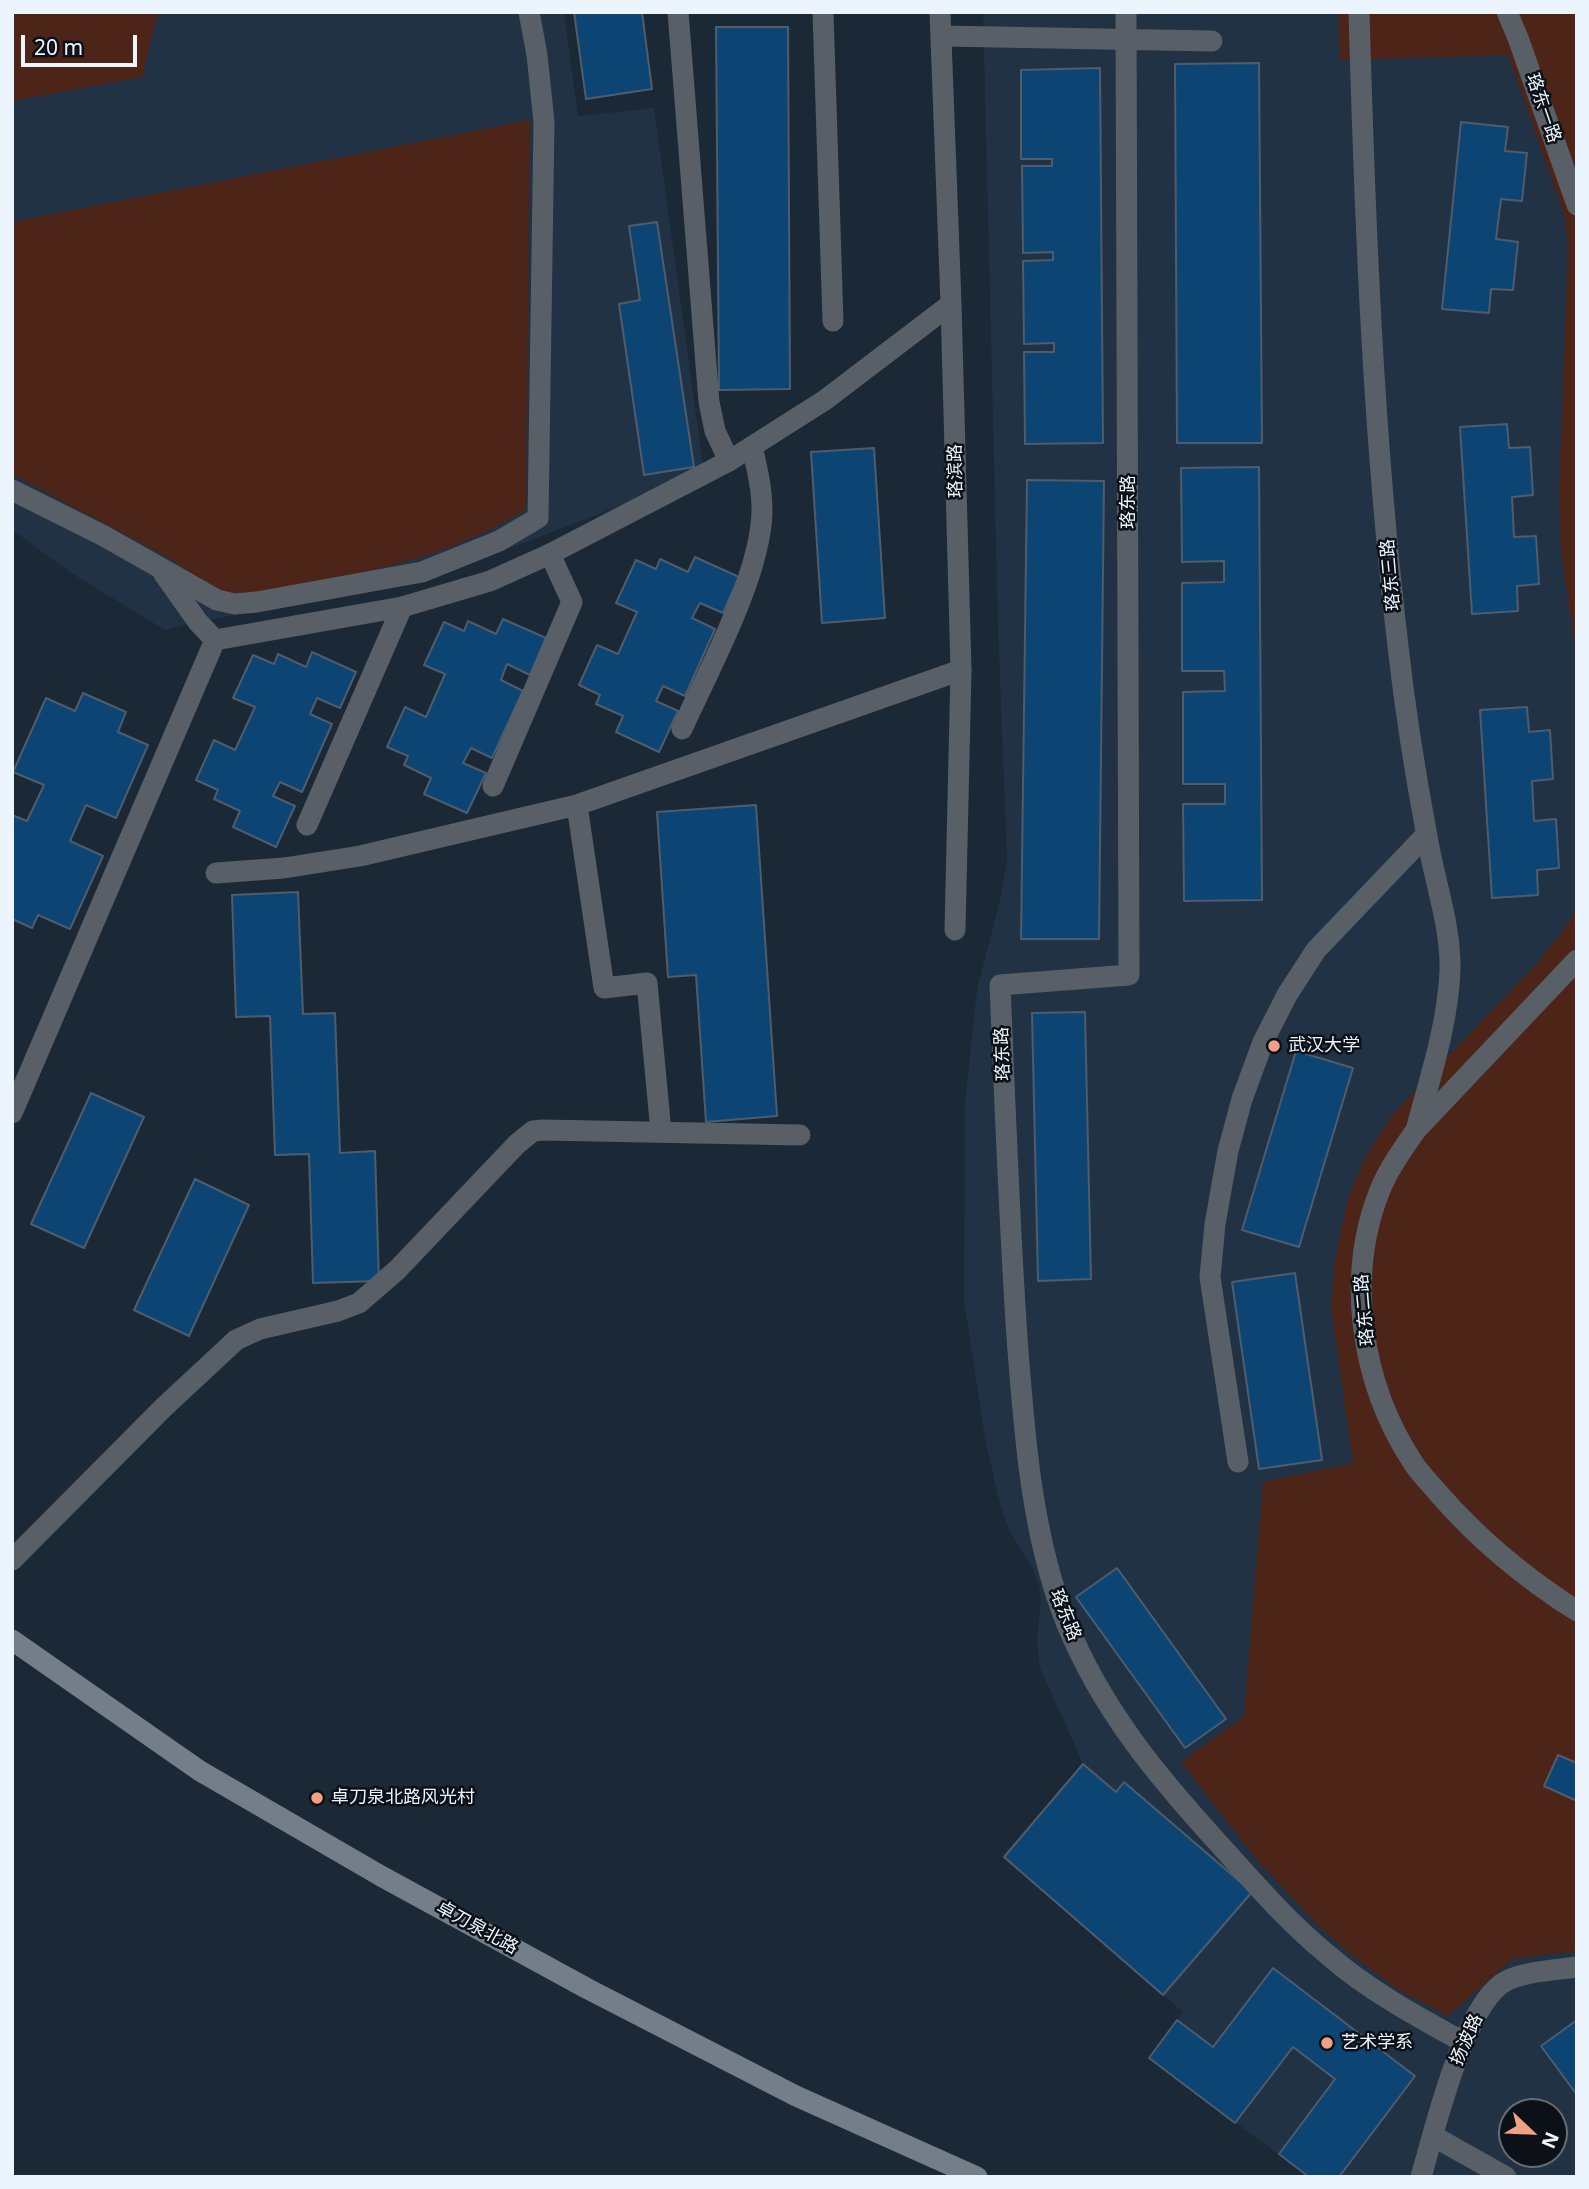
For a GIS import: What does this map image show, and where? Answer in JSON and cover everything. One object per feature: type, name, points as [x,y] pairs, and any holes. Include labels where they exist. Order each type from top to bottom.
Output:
[{"type":"street","points":[[12,490],[104,536],[217,600],[235,604],[422,572],[499,541],[538,518],[544,122],[537,55],[529,12]]},
{"type":"street","points":[[678,12],[709,402],[715,431],[729,461]]},
{"type":"street","points":[[823,12],[833,321]]},
{"type":"street","name":"珞滨路","points":[[940,12],[961,670],[955,930]]},
{"type":"street","name":"珞东路","points":[[1126,12],[1129,975],[1000,985],[1009,1219],[1023,1411],[1038,1518],[1051,1577],[1067,1623],[1088,1668],[1124,1730],[1160,1779],[1268,1898],[1330,1957],[1397,2005],[1463,2042]]},
{"type":"street","name":"珞东三路","points":[[1359,12],[1368,283],[1398,646],[1426,835],[1447,935],[1450,969],[1438,1045],[1416,1130]]},
{"type":"street","name":"珞东一路","points":[[1507,12],[1577,205]]},
{"type":"street","points":[[942,36],[1212,41]]},
{"type":"street","points":[[215,640],[402,607],[490,581],[550,554],[752,447],[825,400],[951,304]]},
{"type":"street","points":[[682,729],[736,609],[756,546],[762,514],[761,486],[752,447]]},
{"type":"street","points":[[493,786],[572,601],[550,554]]},
{"type":"street","points":[[159,567],[198,622],[215,640]]},
{"type":"street","points":[[307,825],[402,607]]},
{"type":"street","points":[[12,1113],[215,640]]},
{"type":"street","points":[[216,873],[360,856],[577,806],[961,670]]},
{"type":"street","points":[[577,806],[604,988],[647,983],[661,1132]]},
{"type":"street","points":[[1238,1462],[1210,1277],[1214,1224],[1228,1151],[1242,1099],[1263,1042],[1287,995],[1316,950],[1426,835]]},
{"type":"street","name":"珞东二路","points":[[1577,960],[1416,1130],[1396,1159],[1381,1189],[1370,1221],[1362,1259],[1361,1306],[1374,1378],[1388,1418],[1413,1462],[1444,1500],[1512,1566],[1577,1611]]},
{"type":"street","points":[[12,1560],[163,1408],[236,1340],[260,1329],[338,1311],[359,1303],[397,1270],[526,1136],[543,1130],[800,1135]]},
{"type":"street","name":"卓刀泉北路","points":[[12,1640],[200,1771],[381,1876],[588,1989],[796,2096],[968,2175]]},
{"type":"street","name":"扬波路","points":[[1421,2177],[1463,2042],[1493,1992],[1506,1980],[1577,1967]]},
{"type":"street","points":[[1433,2136],[1506,2177]]},
{"type":"shaded area","points":[[12,12],[564,12],[578,116],[654,108],[703,465],[619,506],[437,577],[165,630],[76,576],[12,530]]},
{"type":"shaded area","points":[[12,12],[158,12],[142,77],[12,101]]},
{"type":"shaded area","name":"武汉大学","points":[[983,12],[1577,12],[1577,2177],[1309,2177],[1149,2058],[1183,2012],[1004,1857],[1083,1764],[1039,1666],[1039,1585],[1034,1571],[1009,1530],[1001,1508],[985,1439],[964,1300],[965,1102],[977,989],[1000,900],[1007,860],[998,628]]},
{"type":"shaded area","points":[[1338,12],[1577,12],[1577,663],[1561,550],[1559,494],[1568,245],[1564,214],[1508,55],[1340,60]]},
{"type":"shaded area","points":[[530,120],[526,509],[493,528],[425,556],[353,574],[242,595],[219,589],[156,551],[12,474],[12,222]]},
{"type":"shaded area","points":[[1577,904],[1577,1951],[1512,1959],[1448,2016],[1400,1991],[1349,1953],[1319,1926],[1258,1861],[1181,1762],[1244,1716],[1263,1482],[1353,1463],[1331,1305],[1335,1260],[1348,1198],[1364,1160],[1392,1115],[1539,961],[1569,922]]},
{"type":"building","points":[[574,12],[642,12],[652,89],[586,99]]},
{"type":"building","points":[[716,27],[788,27],[790,389],[719,390]]},
{"type":"building","points":[[1259,63],[1262,443],[1177,443],[1175,64]]},
{"type":"building","points":[[1100,68],[1103,443],[1025,444],[1024,352],[1054,352],[1054,343],[1024,344],[1023,261],[1053,260],[1053,252],[1023,253],[1022,166],[1052,166],[1052,159],[1021,159],[1021,70]]},
{"type":"building","points":[[1461,122],[1508,127],[1505,151],[1527,153],[1522,201],[1501,199],[1496,239],[1518,242],[1513,290],[1491,289],[1489,313],[1442,309]]},
{"type":"building","points":[[657,222],[694,467],[644,475],[619,304],[640,300],[629,226]]},
{"type":"building","points":[[1507,424],[1509,448],[1530,447],[1533,495],[1512,497],[1514,537],[1536,536],[1539,584],[1517,586],[1518,611],[1472,614],[1460,427]]},
{"type":"building","points":[[874,448],[885,618],[822,623],[811,452]]},
{"type":"building","points":[[1259,467],[1262,900],[1184,901],[1183,804],[1225,804],[1225,784],[1183,784],[1183,692],[1225,691],[1224,671],[1182,671],[1182,583],[1224,582],[1224,561],[1182,562],[1181,468]]},
{"type":"building","points":[[1027,480],[1104,481],[1099,939],[1021,939]]},
{"type":"building","points":[[695,557],[739,577],[723,613],[700,603],[692,618],[715,629],[685,696],[663,686],[656,701],[678,711],[659,752],[616,732],[623,716],[596,704],[600,695],[579,685],[597,645],[618,654],[637,612],[616,603],[636,560],[656,569],[660,559],[688,572]]},
{"type":"building","points":[[503,619],[546,638],[530,675],[507,664],[501,680],[523,691],[492,758],[471,748],[463,763],[486,773],[467,813],[424,794],[431,778],[404,765],[408,756],[387,747],[405,707],[426,717],[445,674],[424,665],[444,622],[464,631],[468,621],[496,634]]},
{"type":"building","points":[[312,652],[356,672],[340,708],[317,698],[310,714],[332,724],[302,792],[280,782],[273,796],[295,806],[276,847],[233,827],[240,811],[214,799],[218,790],[196,780],[214,740],[235,750],[255,707],[233,698],[253,655],[274,664],[278,654],[306,667]]},
{"type":"building","points":[[83,693],[126,712],[118,732],[148,745],[116,818],[86,805],[70,841],[103,856],[70,929],[38,915],[32,928],[12,919],[12,815],[27,821],[44,785],[13,772],[46,698],[75,711]]},
{"type":"building","points":[[1527,707],[1529,732],[1550,730],[1553,779],[1532,781],[1534,821],[1556,819],[1559,868],[1537,870],[1538,895],[1492,898],[1480,710]]},
{"type":"building","points":[[756,805],[777,1116],[706,1122],[696,975],[668,977],[657,812]]},
{"type":"building","points":[[298,892],[303,1014],[335,1013],[340,1153],[375,1151],[379,1281],[313,1283],[309,1154],[275,1155],[270,1016],[236,1017],[232,895]]},
{"type":"building","points":[[1085,1012],[1091,1279],[1038,1281],[1032,1013]]},
{"type":"building","points":[[1296,1051],[1353,1068],[1299,1247],[1242,1230]]},
{"type":"building","points":[[91,1093],[144,1117],[84,1248],[31,1224]]},
{"type":"building","points":[[195,1179],[249,1205],[189,1336],[134,1310]]},
{"type":"building","points":[[1295,1273],[1322,1460],[1259,1469],[1232,1282]]},
{"type":"building","points":[[1117,1568],[1226,1719],[1185,1748],[1076,1597]]},
{"type":"building","points":[[1558,1755],[1577,1763],[1577,1801],[1544,1786]]},
{"type":"building","points":[[1083,1764],[1116,1792],[1124,1782],[1252,1892],[1163,1995],[1004,1857]]},
{"type":"building","points":[[1273,1968],[1415,2076],[1339,2177],[1309,2177],[1279,2154],[1335,2079],[1293,2047],[1235,2123],[1149,2058],[1177,2020],[1213,2047]]},
{"type":"building","points":[[1577,2020],[1577,2095],[1541,2046]]},
{"type":"place","name":"武汉大学","points":[[1274,1046]]},
{"type":"place","name":"卓刀泉北路风光村","points":[[317,1798]]},
{"type":"place","name":"艺术学系","points":[[1327,2043]]}]
